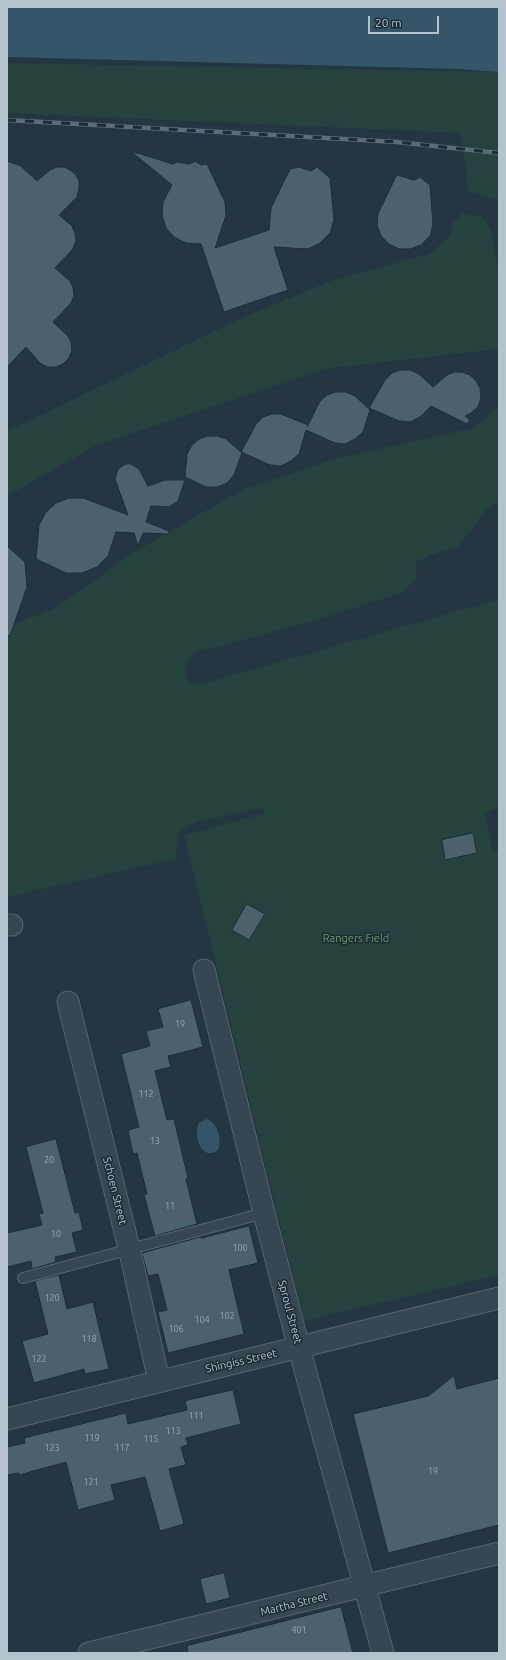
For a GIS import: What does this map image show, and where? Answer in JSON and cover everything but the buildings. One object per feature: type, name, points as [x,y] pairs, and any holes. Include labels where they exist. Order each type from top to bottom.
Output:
[{"type":"street","name":"Sproul Street","points":[[204,970],[299,1348],[383,1653]]},
{"type":"street","name":"Schoen Street","points":[[68,1002],[129,1248],[159,1381]]},
{"type":"street","name":"Shingiss Street","points":[[7,1419],[499,1298]]},
{"type":"street","name":"Martha Street","points":[[89,1653],[365,1587],[499,1553]]},
{"type":"lane","points":[[23,1278],[129,1248],[264,1213]]},
{"type":"green space","points":[[7,63],[499,72],[499,200],[469,192],[460,133],[7,113]]},
{"type":"green space","points":[[463,213],[480,216],[490,227],[499,270],[499,349],[331,368],[97,445],[7,496],[7,431],[248,315],[333,280],[429,254],[450,236],[453,222]]},
{"type":"green space","name":"Rangers Field","points":[[499,402],[499,501],[486,510],[459,546],[434,554],[416,562],[416,577],[405,592],[317,620],[194,653],[185,666],[188,682],[201,684],[499,599],[499,807],[485,814],[493,851],[499,850],[499,1275],[304,1321],[184,835],[265,813],[262,808],[197,822],[178,832],[176,859],[7,897],[7,626],[54,609],[134,552],[245,488],[342,457],[473,428],[496,409]]},
{"type":"water","points":[[7,7],[499,7],[499,72],[459,69],[7,57]]},
{"type":"water","points":[[207,1119],[214,1124],[218,1132],[220,1142],[218,1150],[212,1153],[207,1153],[203,1150],[200,1146],[197,1134],[199,1123]]},
{"type":"railway","points":[[7,120],[397,142],[499,153]]}]
